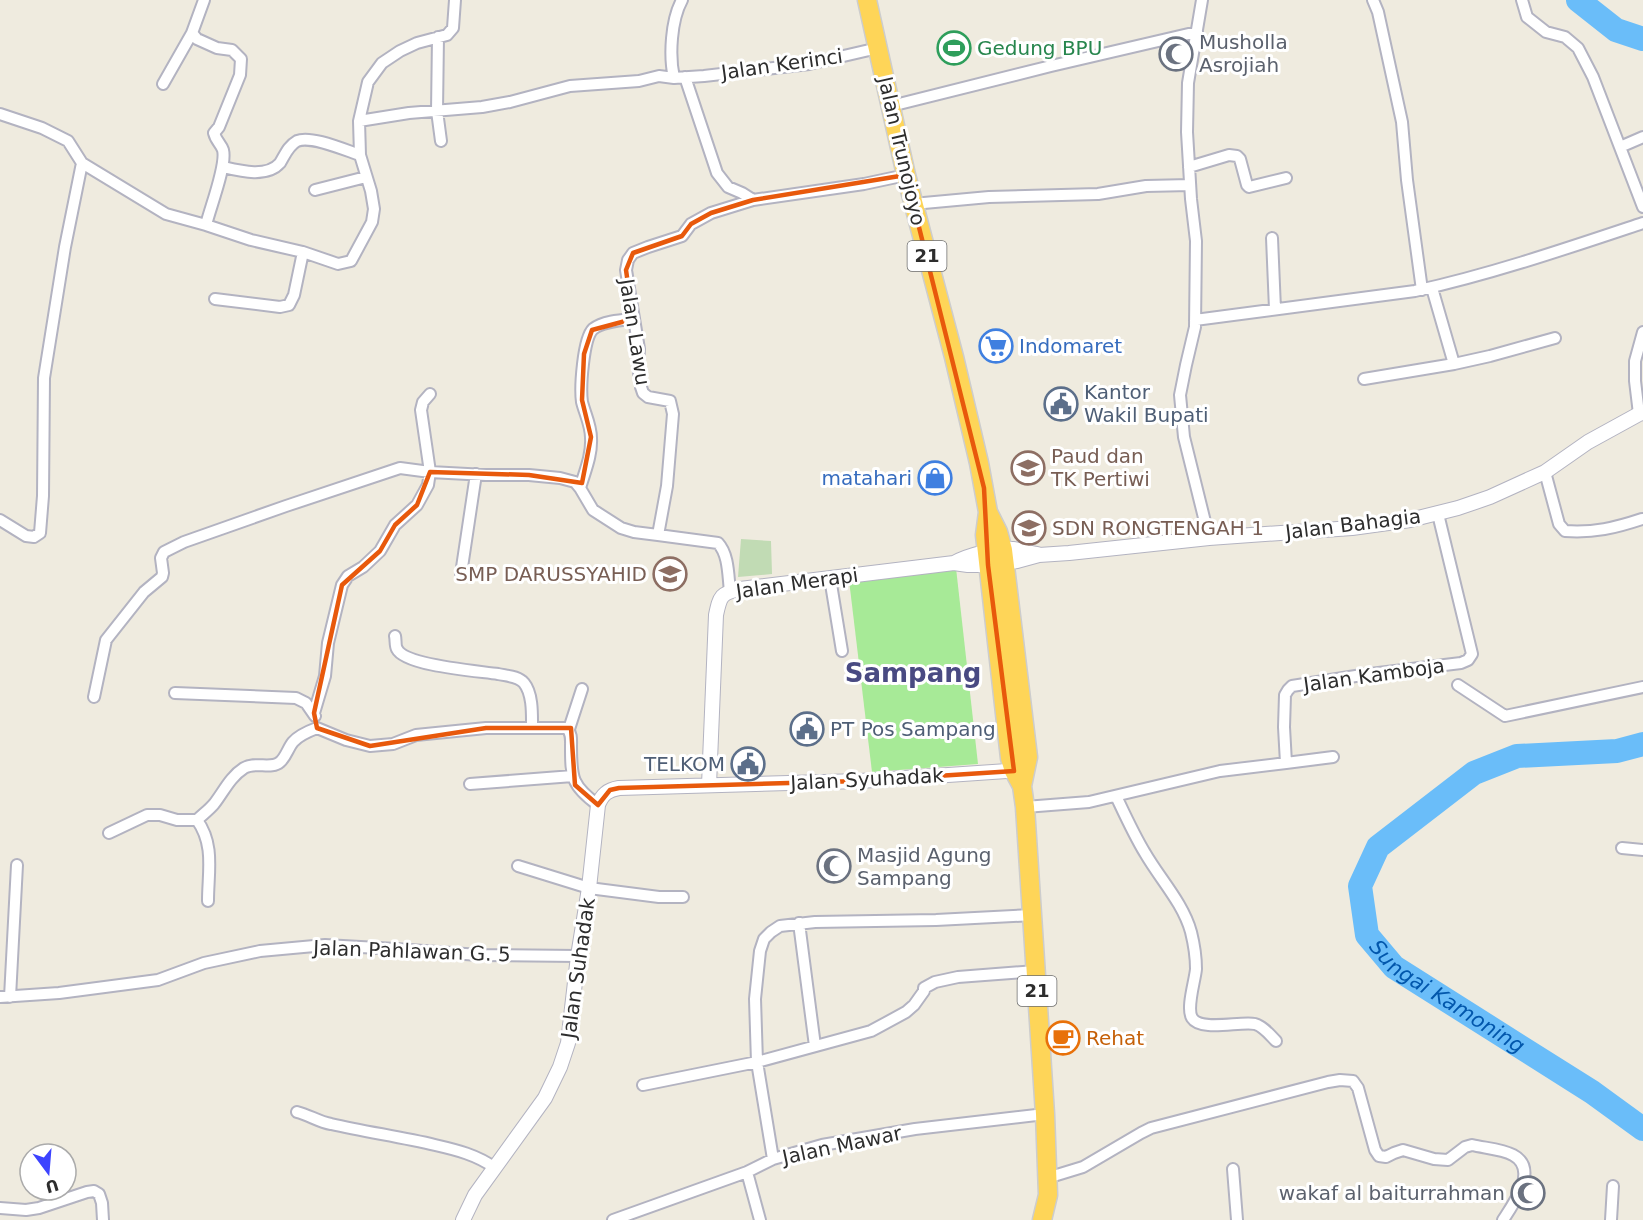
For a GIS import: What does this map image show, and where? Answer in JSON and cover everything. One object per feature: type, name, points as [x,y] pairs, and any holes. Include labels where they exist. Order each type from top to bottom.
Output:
[{"type":"highway","name":"Jalan Trunojoyo","points":[[867,0],[913,204],[954,357],[988,512],[998,532],[996,557]]},
{"type":"highway","name":"21","points":[[996,557],[1028,757],[1020,775],[1025,807],[1033,915],[1045,1114],[1047,1187],[1042,1220]]},
{"type":"highway","name":"21","points":[[1047,1187],[1056,1220]]},
{"type":"street","points":[[163,84],[192,33],[204,0]]},
{"type":"street","points":[[0,114],[42,128],[68,141],[82,163],[166,214],[338,264],[351,261],[372,222],[374,209],[360,155],[359,121],[368,82],[382,63],[400,51],[417,43],[447,35],[453,28],[455,0]]},
{"type":"street","points":[[682,0],[674,22],[671,56],[717,173],[728,187],[753,200]]},
{"type":"street","points":[[1373,0],[1378,12],[1402,122],[1407,180],[1427,289],[1454,364]]},
{"type":"street","points":[[1522,0],[1527,16],[1545,32],[1565,37],[1578,48],[1593,77],[1640,192],[1643,207]]},
{"type":"street","points":[[1205,1],[1188,82],[1187,132],[1196,241],[1195,323],[1180,395],[1184,436],[1209,538]]},
{"type":"street","points":[[891,106],[1197,32]]},
{"type":"street","points":[[192,33],[197,39],[218,48],[232,50],[241,59],[240,75],[219,127],[214,133],[223,151],[223,167],[206,225]]},
{"type":"street","points":[[438,38],[437,111],[441,141]]},
{"type":"street","name":"Jalan Kerinci","points":[[359,121],[510,102],[570,86],[809,64],[878,48]]},
{"type":"street","points":[[1620,147],[1643,137]]},
{"type":"street","points":[[223,167],[238,171],[259,172],[272,169],[298,141],[310,139],[360,155]]},
{"type":"street","points":[[1189,166],[1233,156],[1240,159],[1249,187],[1286,178]]},
{"type":"street","points":[[0,520],[26,536],[34,537],[40,533],[43,496],[44,378],[64,247],[82,163]]},
{"type":"street","name":"Jalan Lawu","points":[[658,535],[667,486],[673,414],[670,401],[648,397],[643,393],[641,387],[638,366],[639,349],[626,270],[628,260],[633,253],[682,236],[691,224],[711,213],[753,200],[864,184],[906,175]]},
{"type":"street","points":[[315,190],[366,177]]},
{"type":"street","points":[[913,204],[989,197],[1098,195],[1146,186],[1190,185]]},
{"type":"street","points":[[1195,323],[1275,309],[1427,289],[1533,260],[1643,224]]},
{"type":"street","points":[[1272,238],[1275,309]]},
{"type":"street","points":[[215,299],[280,307],[289,305],[294,295],[303,252]]},
{"type":"street","points":[[580,488],[591,455],[591,437],[582,400],[584,354],[589,338],[592,330],[601,325],[633,319]]},
{"type":"street","points":[[1641,414],[1635,381],[1635,361],[1643,332]]},
{"type":"street","points":[[1364,379],[1454,364],[1555,338]]},
{"type":"street","points":[[314,713],[325,676],[328,643],[342,585],[348,576],[363,567],[380,551],[395,525],[417,505],[428,485],[430,472],[421,410],[423,402],[430,394]]},
{"type":"street","name":"Jalan Bahagia","points":[[996,557],[1014,549],[1039,555],[1069,553],[1209,538],[1352,528],[1438,514],[1490,497],[1545,472],[1588,442],[1641,414]]},
{"type":"street","points":[[94,697],[106,640],[144,592],[162,577],[164,573],[161,558],[164,552],[184,542],[400,468],[430,472],[529,475],[575,482],[593,510],[621,528],[634,532],[718,543],[725,556],[730,591]]},
{"type":"street","points":[[1545,472],[1559,524],[1565,531],[1589,532],[1642,519]]},
{"type":"street","points":[[461,574],[476,474]]},
{"type":"street","name":"Jalan Kamboja","points":[[1286,763],[1285,695],[1292,686],[1461,663],[1471,657],[1438,514]]},
{"type":"street","name":"Jalan Merapi","points":[[709,785],[716,615],[721,597],[730,591],[954,563],[968,565],[996,557]]},
{"type":"street","points":[[830,578],[842,651]]},
{"type":"street","points":[[395,636],[397,648],[402,656],[416,661],[519,679],[528,691],[532,708],[532,728]]},
{"type":"street","points":[[1458,685],[1505,716],[1643,687]]},
{"type":"street","points":[[582,689],[569,729],[571,765],[575,785],[598,806],[601,797],[609,790],[619,788],[709,785]]},
{"type":"street","points":[[175,693],[296,698],[306,703],[314,713],[317,728]]},
{"type":"street","points":[[109,833],[147,815],[160,815],[177,820],[196,820],[212,806],[232,778],[246,767],[277,764],[294,741],[317,728],[346,740],[370,746],[393,744],[416,735],[486,728],[569,729]]},
{"type":"street","points":[[1025,807],[1089,802],[1220,771],[1333,757]]},
{"type":"street","name":"Jalan Syuhadak","points":[[709,785],[1020,775]]},
{"type":"street","points":[[470,784],[573,776]]},
{"type":"street","points":[[1116,796],[1144,852],[1182,911],[1190,930],[1195,960],[1191,1016],[1199,1024],[1256,1024],[1276,1041]]},
{"type":"street","name":"Jalan Suhadak","points":[[463,1220],[475,1195],[545,1098],[560,1067],[568,1043],[598,806]]},
{"type":"street","points":[[196,820],[204,830],[209,844],[208,901]]},
{"type":"street","points":[[1622,848],[1643,850]]},
{"type":"street","points":[[5,997],[16,865]]},
{"type":"street","points":[[518,866],[589,888],[659,897],[683,897]]},
{"type":"street","points":[[773,1160],[757,1062],[755,999],[760,951],[764,939],[771,932],[780,926],[826,921],[936,920],[1033,915]]},
{"type":"street","points":[[799,923],[815,1046]]},
{"type":"street","name":"Jalan Pahlawan G. 5","points":[[5,997],[60,993],[158,980],[204,963],[249,954],[325,945],[479,955],[578,956]]},
{"type":"street","points":[[643,1085],[757,1062],[871,1030],[906,1012],[914,1005],[924,988],[935,982],[958,977],[1036,971]]},
{"type":"street","points":[[1047,1187],[1151,1128],[1328,1082],[1349,1080],[1358,1088],[1375,1150],[1379,1156],[1386,1157],[1403,1150],[1434,1159],[1448,1160],[1472,1145],[1511,1154],[1521,1160],[1525,1170],[1524,1179],[1503,1220]]},
{"type":"street","points":[[297,1112],[308,1114],[328,1124],[423,1142],[462,1152],[483,1159],[495,1168]]},
{"type":"street","name":"Jalan Mawar","points":[[613,1220],[747,1172],[773,1160],[822,1145],[915,1129],[1045,1114]]},
{"type":"street","points":[[1233,1169],[1237,1220]]},
{"type":"street","points":[[747,1172],[760,1220]]},
{"type":"street","points":[[1611,1220],[1613,1186]]},
{"type":"street","points":[[7,1212],[39,1208],[94,1191],[101,1198],[103,1220]]},
{"type":"highlighted area","points":[[906,175],[984,488],[988,565],[1014,771],[860,781],[619,788],[610,790],[598,805],[575,785],[571,728],[486,728],[370,746],[317,728],[314,713],[342,585],[380,551],[395,525],[417,505],[430,472],[529,475],[582,483],[591,437],[582,400],[584,354],[592,330],[633,319],[626,270],[633,253],[682,236],[691,224],[711,213],[753,200]]},
{"type":"green space","points":[[741,539],[771,541],[772,574],[738,577]]},
{"type":"green space","points":[[956,568],[978,764],[872,772],[849,580]]},
{"type":"waterway","name":"Sungai Kamoning","points":[[1578,0],[1616,30],[1643,39]]},
{"type":"waterway","name":"Sungai Kamoning","points":[[1643,744],[1617,751],[1517,756],[1474,773],[1378,847],[1360,886],[1367,935],[1394,967],[1592,1092],[1643,1129]]},
{"type":"place","name":"Gedung BPU","points":[[954,48]]},
{"type":"place","name":"Musholla Asrojiah","points":[[1176,54]]},
{"type":"place","name":"Indomaret","points":[[996,346]]},
{"type":"place","name":"Kantor Wakil Bupati","points":[[1061,404]]},
{"type":"place","name":"Paud dan TK Pertiwi","points":[[1028,468]]},
{"type":"place","name":"matahari","points":[[935,478]]},
{"type":"place","name":"SDN RONGTENGAH 1","points":[[1029,528]]},
{"type":"place","name":"SMP DARUSSYAHID","points":[[670,574]]},
{"type":"place","name":"PT Pos Sampang","points":[[807,729]]},
{"type":"place","name":"TELKOM","points":[[748,764]]},
{"type":"place","name":"Masjid Agung Sampang","points":[[834,866]]},
{"type":"place","name":"Rehat","points":[[1063,1038]]},
{"type":"place","name":"wakaf al baiturrahman","points":[[1528,1193]]},
{"type":"district","name":"Sampang","points":[[913,673]]}]
